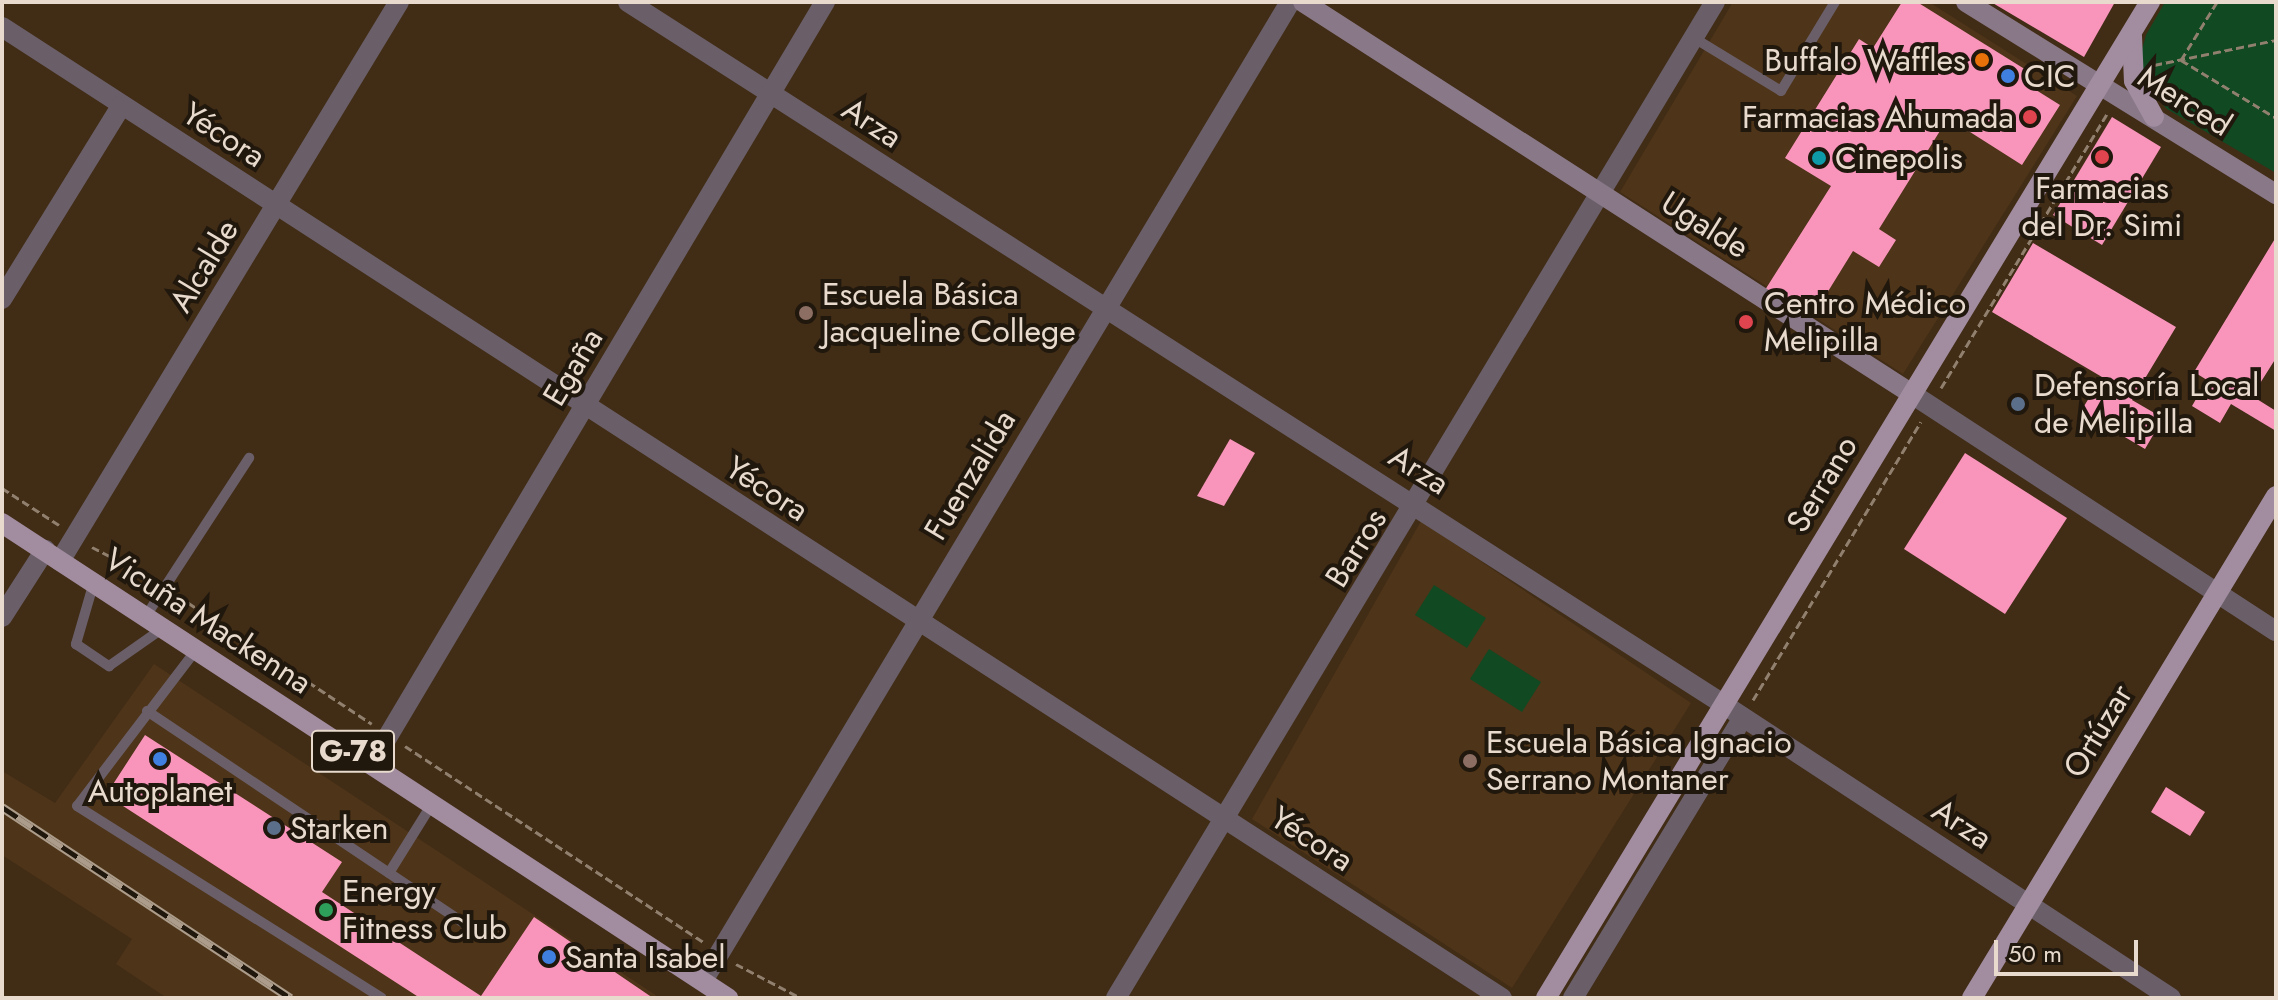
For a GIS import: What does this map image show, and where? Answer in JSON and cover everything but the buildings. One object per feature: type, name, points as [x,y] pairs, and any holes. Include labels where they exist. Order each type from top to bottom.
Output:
[{"type":"main road","name":"Ugalde","points":[[1303,2],[1912,394]]},
{"type":"main road","name":"Merced","points":[[1966,2],[2276,194]]},
{"type":"main road","name":"Serrano","points":[[1546,998],[2150,2]]},
{"type":"main road","points":[[2136,25],[2131,69],[2154,117]]},
{"type":"main road","name":"Ortúzar","points":[[1972,998],[2276,496]]},
{"type":"main road","name":"Vicuña Mackenna","points":[[2,523],[704,979],[728,998]]},
{"type":"main road","name":"Vicuña Mackenna","points":[[704,979],[745,998]]},
{"type":"street","name":"Alcalde","points":[[2,617],[276,205],[399,2]]},
{"type":"street","name":"Arza","points":[[628,2],[1106,309],[1418,504],[2171,998]]},
{"type":"street","name":"Egaña","points":[[372,763],[825,2]]},
{"type":"street","name":"Fuenzalida","points":[[704,979],[1290,2]]},
{"type":"street","name":"Barros","points":[[1116,998],[1418,504],[1715,2]]},
{"type":"street","name":"Yécora","points":[[2,27],[916,622],[1502,998]]},
{"type":"street","points":[[2,299],[122,105]]},
{"type":"street","name":"Ugalde","points":[[1912,394],[2276,631]]},
{"type":"street","name":"Alcalde","points":[[2,592],[47,552]]},
{"type":"street","points":[[1573,998],[1743,717]]},
{"type":"lane","points":[[1694,38],[1781,91],[1835,2]]},
{"type":"lane","points":[[146,616],[249,458]]},
{"type":"lane","points":[[94,582],[76,644],[109,666],[164,628]]},
{"type":"lane","points":[[197,649],[77,806],[382,998]]},
{"type":"lane","points":[[147,711],[468,926]]},
{"type":"lane","points":[[389,873],[433,803]]},
{"type":"path","points":[[2181,60],[2217,2]]},
{"type":"path","points":[[2131,69],[2276,40]]},
{"type":"path","points":[[2181,60],[2276,118]]},
{"type":"shaded area","points":[[1733,2],[1929,2],[2077,96],[1903,374],[1620,192]]},
{"type":"shaded area","name":"Escuela Básica Ignacio Serrano Montaner","points":[[1421,521],[1691,703],[1512,988],[1252,819]]},
{"type":"shaded area","points":[[154,664],[660,998],[167,998],[116,964],[132,939],[2,855],[2,771],[55,803]]},
{"type":"green space","points":[[2165,2],[2276,2],[2276,173],[2167,109],[2154,95],[2138,64],[2146,35]]},
{"type":"green space","points":[[1434,585],[1486,618],[1467,648],[1415,615]]},
{"type":"green space","points":[[1489,649],[1541,682],[1522,712],[1470,679]]},
{"type":"railway","points":[[2,807],[291,998]]},
{"type":"place","name":"Buffalo Waffles","points":[[1982,60]]},
{"type":"place","name":"CIC","points":[[2008,76]]},
{"type":"place","name":"Farmacias Ahumada","points":[[2030,117]]},
{"type":"place","name":"Farmacias del Dr. Simi","points":[[2102,157]]},
{"type":"place","name":"Cinepolis","points":[[1819,158]]},
{"type":"place","name":"Escuela Básica Jacqueline College","points":[[806,313]]},
{"type":"place","name":"Centro Médico Melipilla","points":[[1746,322]]},
{"type":"place","name":"Defensoría Local de Melipilla","points":[[2018,404]]},
{"type":"place","name":"Autoplanet","points":[[160,759]]},
{"type":"place","name":"Escuela Básica Ignacio Serrano Montaner","points":[[1470,761]]},
{"type":"place","name":"Starken","points":[[274,828]]},
{"type":"place","name":"Energy Fitness Club","points":[[326,910]]},
{"type":"place","name":"Santa Isabel","points":[[549,957]]}]
